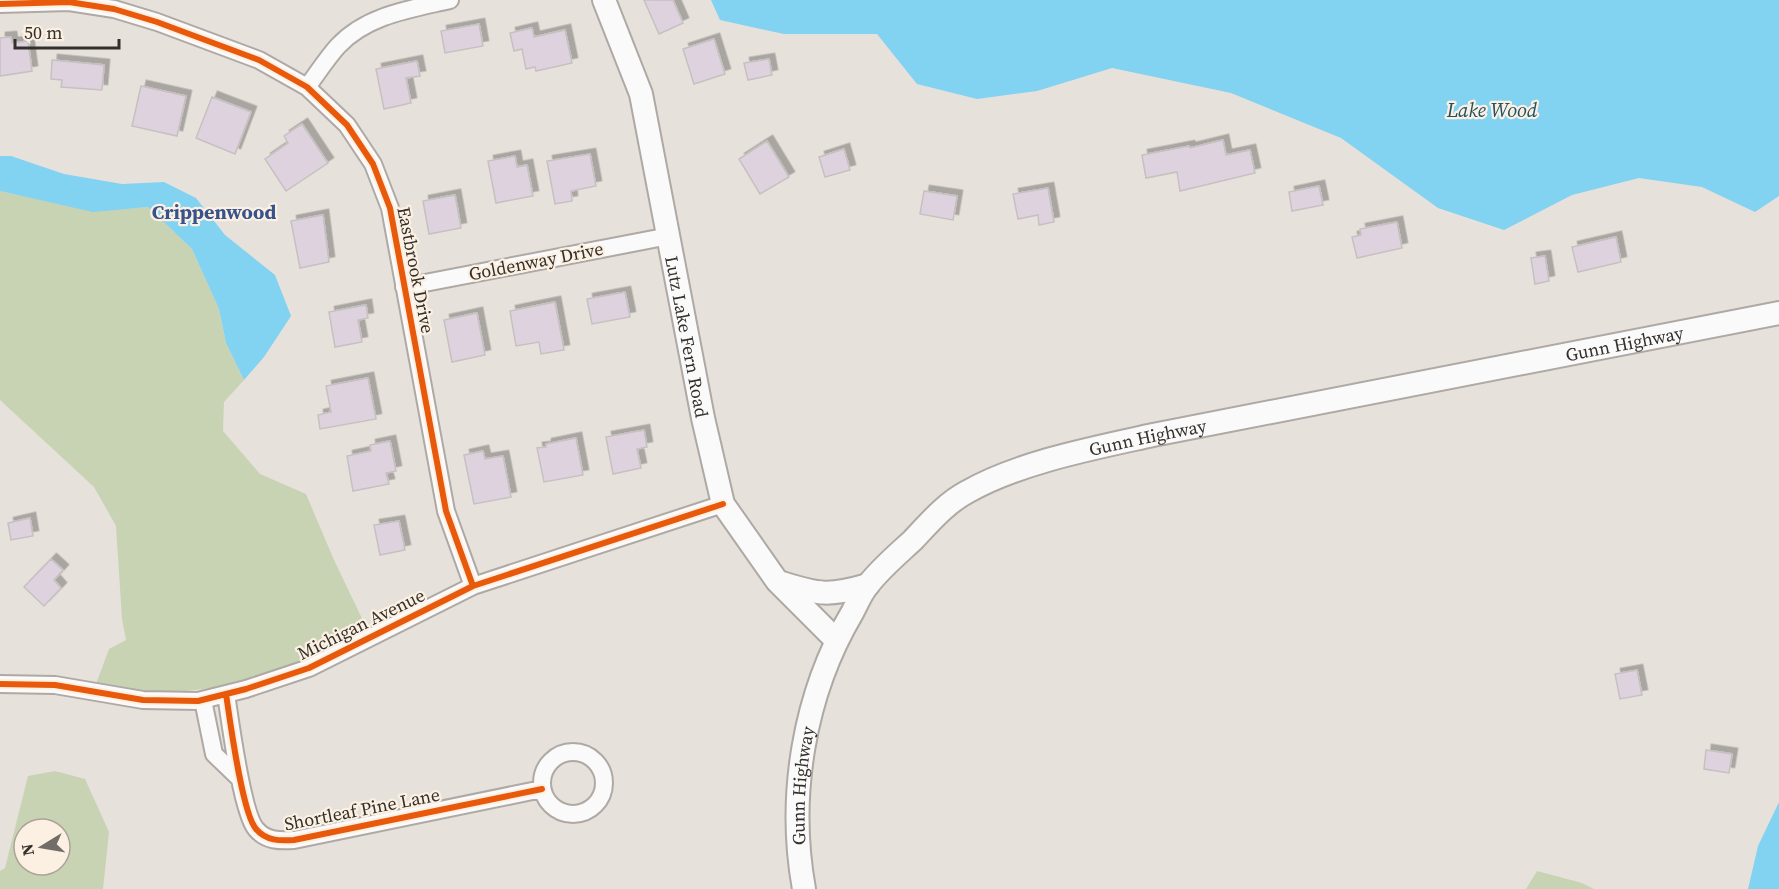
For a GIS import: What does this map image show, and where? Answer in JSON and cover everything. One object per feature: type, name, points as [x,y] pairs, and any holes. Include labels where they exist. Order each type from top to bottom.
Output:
[{"type":"main road","name":"Lutz Lake Fern Road","points":[[604,0],[641,94],[703,418],[723,504],[777,581],[836,640]]},
{"type":"main road","name":"Gunn Highway","points":[[804,889],[797,807],[807,727],[826,662],[868,585],[936,517],[965,493],[992,480],[1062,456],[1153,435],[1779,313]]},
{"type":"main road","points":[[777,581],[810,592],[840,593],[868,585]]},
{"type":"street","points":[[307,87],[339,45],[389,7],[450,0]]},
{"type":"street","name":"Eastbrook Drive","points":[[0,4],[69,2],[114,9],[157,22],[259,60],[307,87],[347,125],[373,164],[390,208],[446,510],[473,586]]},
{"type":"street","name":"Goldenway Drive","points":[[404,287],[669,236]]},
{"type":"street","name":"Michigan Avenue","points":[[0,684],[55,685],[144,700],[203,700],[309,668],[473,586],[723,504]]},
{"type":"street","name":"Shortleaf Pine Lane","points":[[226,694],[240,779],[250,821],[262,834],[281,841],[542,789]]},
{"type":"street","points":[[203,700],[214,754],[240,779]]},
{"type":"green space","points":[[0,191],[93,211],[148,207],[192,249],[219,309],[226,343],[244,380],[224,402],[223,431],[260,474],[306,494],[368,631],[306,661],[228,686],[169,693],[145,693],[96,684],[109,649],[126,640],[122,619],[116,526],[94,487],[0,400]]},
{"type":"green space","points":[[55,771],[85,779],[109,832],[103,889],[0,889],[0,871],[5,868],[12,840],[12,877],[72,877],[72,817],[18,817],[28,776]]},
{"type":"green space","points":[[1537,871],[1582,883],[1594,889],[1526,889]]},
{"type":"water","name":"Lake Wood","points":[[711,0],[1779,0],[1779,196],[1755,212],[1702,187],[1639,178],[1572,195],[1504,230],[1438,208],[1341,138],[1231,93],[1112,68],[1037,91],[977,99],[917,84],[877,34],[784,34],[720,20]]},
{"type":"water","points":[[0,156],[11,156],[64,174],[122,184],[164,182],[196,198],[225,235],[275,275],[291,316],[264,357],[244,380],[226,343],[219,309],[192,249],[148,207],[93,212],[0,191]]},
{"type":"water","points":[[1779,802],[1779,889],[1748,889],[1758,846]]},
{"type":"building","points":[[644,0],[673,0],[683,23],[659,34]]},
{"type":"building","points":[[479,24],[483,46],[445,53],[441,31]]},
{"type":"building","points":[[532,28],[534,37],[565,30],[572,63],[536,71],[535,67],[526,69],[522,49],[514,51],[510,33]]},
{"type":"building","points":[[11,37],[12,43],[28,41],[32,71],[0,76],[0,38]]},
{"type":"building","points":[[714,39],[725,74],[694,84],[683,49]]},
{"type":"building","points":[[769,59],[772,75],[748,80],[744,63]]},
{"type":"building","points":[[52,60],[104,65],[102,90],[61,87],[62,80],[51,79]]},
{"type":"building","points":[[417,61],[420,76],[406,78],[411,103],[384,109],[376,69]]},
{"type":"building","points":[[141,86],[186,96],[177,136],[132,126]]},
{"type":"building","points":[[212,97],[251,112],[235,154],[196,138]]},
{"type":"building","points":[[302,124],[328,163],[286,191],[265,159],[288,143],[284,136]]},
{"type":"building","points":[[1223,140],[1226,155],[1250,150],[1255,173],[1180,191],[1177,172],[1146,178],[1142,155],[1189,146],[1190,148]]},
{"type":"building","points":[[767,141],[789,177],[760,194],[739,159]]},
{"type":"building","points":[[844,149],[850,170],[825,177],[819,157]]},
{"type":"building","points":[[590,154],[596,186],[571,191],[572,201],[555,204],[547,161]]},
{"type":"building","points":[[515,156],[517,167],[527,165],[533,196],[496,203],[488,161]]},
{"type":"building","points":[[1319,186],[1323,205],[1292,211],[1289,192]]},
{"type":"building","points":[[1048,188],[1054,222],[1039,225],[1038,215],[1018,219],[1013,194]]},
{"type":"building","points":[[924,191],[957,196],[953,220],[920,214]]},
{"type":"building","points":[[455,195],[461,228],[429,234],[423,201]]},
{"type":"building","points":[[323,215],[329,262],[300,268],[291,221]]},
{"type":"building","points":[[1397,222],[1402,248],[1357,258],[1352,237],[1361,235],[1360,229]]},
{"type":"building","points":[[1616,237],[1621,262],[1578,272],[1572,247]]},
{"type":"building","points":[[1545,256],[1549,281],[1535,284],[1531,258]]},
{"type":"building","points":[[625,292],[630,317],[592,324],[587,299]]},
{"type":"building","points":[[555,302],[564,350],[541,354],[539,342],[516,346],[510,311]]},
{"type":"building","points":[[366,305],[368,318],[358,320],[362,342],[335,347],[329,312]]},
{"type":"building","points":[[477,313],[485,355],[452,362],[444,320]]},
{"type":"building","points":[[368,378],[376,419],[320,429],[318,415],[331,412],[326,386]]},
{"type":"building","points":[[644,430],[647,447],[637,449],[641,468],[613,474],[606,437]]},
{"type":"building","points":[[576,438],[583,475],[544,482],[537,448]]},
{"type":"building","points":[[390,441],[396,471],[386,473],[389,484],[353,491],[347,456],[371,451],[370,445]]},
{"type":"building","points":[[483,451],[485,459],[503,456],[511,497],[474,504],[464,455]]},
{"type":"building","points":[[30,518],[33,536],[11,540],[8,523]]},
{"type":"building","points":[[399,521],[405,550],[380,555],[374,525]]},
{"type":"building","points":[[51,559],[63,570],[54,580],[61,588],[44,606],[24,587]]},
{"type":"building","points":[[1637,670],[1642,695],[1620,699],[1615,674]]},
{"type":"building","points":[[1706,750],[1732,754],[1729,773],[1704,769]]},
{"type":"cycle path","points":[[0,4],[69,2],[114,9],[157,22],[259,60],[307,87],[347,125],[373,164],[390,208],[446,511],[473,586]]},
{"type":"cycle path","points":[[0,684],[55,685],[143,700],[198,701],[246,689],[309,668],[473,586],[723,504]]},
{"type":"cycle path","points":[[226,694],[246,805],[256,829],[269,838],[294,840],[542,789]]},
{"type":"district","name":"Crippenwood","points":[[214,212]]}]
